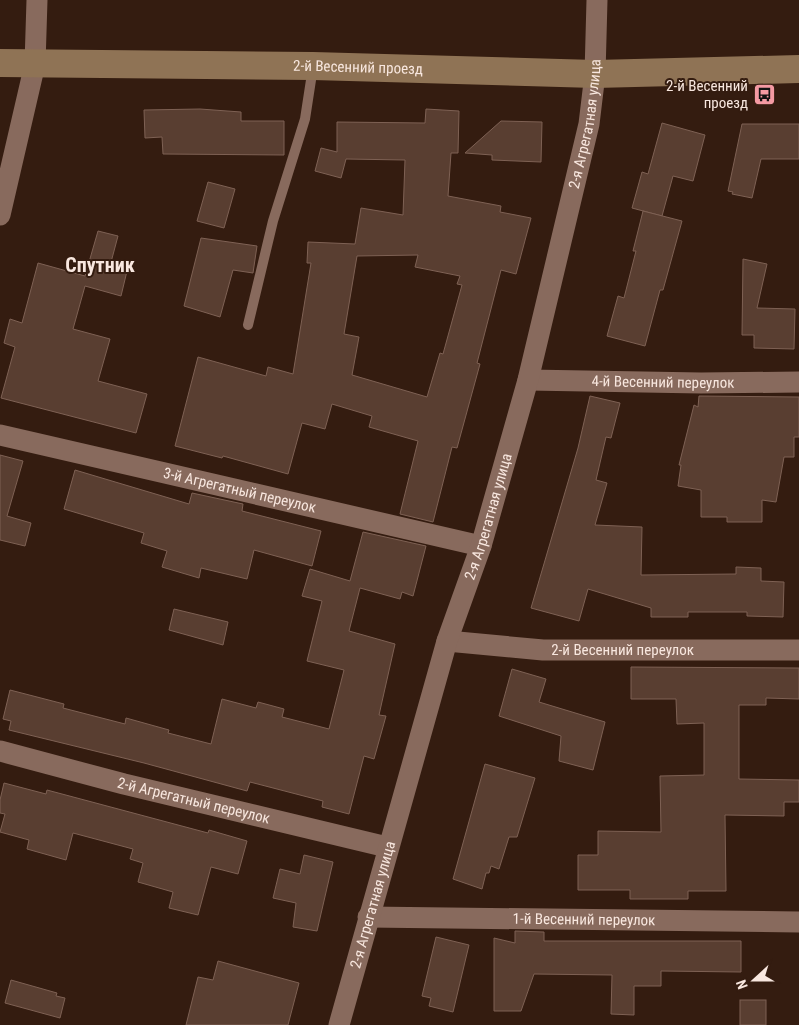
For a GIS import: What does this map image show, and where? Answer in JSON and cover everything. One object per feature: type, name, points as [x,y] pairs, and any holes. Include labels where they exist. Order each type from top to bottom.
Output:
[{"type":"street","points":[[0,215],[35,64],[36,0]]},
{"type":"street","name":"2-я Агрегатная улица","points":[[339,1025],[447,641],[481,546],[528,380],[576,182],[588,124],[595,74],[597,0]]},
{"type":"street","name":"2-й Весенний проезд","points":[[0,63],[313,66],[595,74],[799,69]]},
{"type":"street","name":"4-й Весенний переулок","points":[[528,380],[701,383],[799,382]]},
{"type":"street","name":"3-й Агрегатный переулок","points":[[0,435],[481,546]]},
{"type":"street","name":"2-й Весенний переулок","points":[[447,641],[544,650],[799,650]]},
{"type":"street","name":"2-й Агрегатный переулок","points":[[0,751],[124,784],[388,847]]},
{"type":"street","name":"1-й Весенний переулок","points":[[368,917],[799,922]]},
{"type":"lane","points":[[248,326],[273,221],[305,119],[313,66]]},
{"type":"building","points":[[200,109],[241,112],[241,121],[284,121],[284,155],[163,154],[162,137],[145,138],[144,110]]},
{"type":"building","points":[[426,109],[459,111],[458,153],[451,153],[448,196],[501,206],[500,212],[531,218],[516,274],[501,270],[477,363],[480,364],[457,448],[452,447],[433,522],[400,514],[418,441],[369,427],[372,416],[332,404],[325,429],[302,423],[288,474],[223,456],[222,458],[175,446],[198,357],[266,376],[268,367],[293,374],[311,263],[307,263],[308,242],[355,244],[361,208],[403,215],[405,160],[346,159],[341,178],[315,171],[321,148],[337,152],[337,122],[425,123]],"holes":[[[418,255],[415,267],[460,276],[457,284],[462,285],[443,354],[440,353],[427,397],[352,375],[359,337],[344,334],[357,256]]]},
{"type":"building","points":[[501,121],[542,122],[541,162],[492,160],[492,155],[465,153]]},
{"type":"building","points":[[662,123],[705,135],[693,181],[673,176],[662,216],[632,208],[642,172],[648,174]]},
{"type":"building","points":[[742,124],[799,124],[799,159],[761,159],[752,198],[732,194],[733,192],[728,191]]},
{"type":"building","points":[[208,182],[235,189],[224,228],[197,221]]},
{"type":"building","points":[[643,211],[682,221],[663,290],[660,290],[645,346],[607,336],[618,296],[624,298],[636,251],[633,251]]},
{"type":"building","points":[[98,231],[118,236],[110,266],[127,271],[121,296],[85,286],[73,329],[110,339],[98,381],[147,394],[136,433],[1,398],[15,347],[4,343],[10,319],[22,323],[38,263],[85,276]]},
{"type":"building","points":[[201,238],[257,246],[253,273],[233,270],[220,317],[184,306]]},
{"type":"building","points":[[743,259],[767,264],[757,308],[795,309],[794,349],[754,348],[754,335],[742,335]]},
{"type":"building","points":[[590,396],[620,403],[611,438],[606,437],[596,480],[607,483],[595,525],[642,527],[641,575],[736,574],[736,567],[761,568],[761,581],[784,582],[783,617],[747,616],[747,612],[688,612],[688,617],[651,617],[651,608],[588,589],[579,621],[531,608],[578,448]]},
{"type":"building","points":[[699,396],[799,397],[799,437],[794,437],[794,457],[784,457],[776,502],[762,500],[762,522],[727,522],[727,517],[701,517],[701,490],[678,486],[681,465],[679,465],[694,405],[698,407]]},
{"type":"building","points":[[0,455],[23,461],[7,516],[31,523],[25,546],[0,540]]},
{"type":"building","points":[[75,470],[189,504],[192,493],[243,504],[242,511],[321,531],[312,566],[254,550],[247,579],[201,568],[199,578],[162,567],[167,551],[141,543],[144,533],[64,509]]},
{"type":"building","points":[[363,532],[426,546],[413,596],[402,592],[400,599],[360,588],[349,631],[395,644],[379,715],[386,716],[374,759],[364,756],[349,814],[322,807],[323,801],[250,782],[247,791],[144,763],[9,730],[11,721],[3,719],[10,690],[64,704],[63,708],[125,724],[126,718],[169,730],[168,733],[211,744],[222,699],[256,708],[258,702],[284,709],[282,717],[329,729],[344,670],[307,661],[322,601],[302,596],[310,569],[350,581]]},
{"type":"building","points":[[174,609],[228,622],[223,645],[169,630]]},
{"type":"building","points":[[631,667],[799,668],[799,699],[766,698],[766,705],[739,705],[739,779],[799,780],[799,802],[784,802],[784,816],[725,815],[726,891],[688,891],[688,899],[630,899],[630,890],[578,890],[578,855],[598,855],[598,831],[661,832],[660,776],[704,775],[704,723],[677,724],[676,699],[631,699]]},
{"type":"building","points":[[512,669],[546,679],[539,702],[605,722],[593,770],[559,761],[561,736],[499,716]]},
{"type":"building","points":[[485,764],[535,778],[517,837],[509,837],[499,869],[491,866],[489,873],[486,873],[482,889],[453,879]]},
{"type":"building","points":[[4,783],[46,794],[47,790],[208,833],[209,830],[247,841],[238,874],[211,867],[198,915],[169,908],[173,892],[138,882],[143,863],[130,859],[133,849],[73,833],[66,860],[27,849],[29,840],[0,832],[5,814],[0,813],[0,800]]},
{"type":"building","points":[[304,855],[333,862],[317,931],[293,927],[296,903],[273,898],[280,869],[300,874]]},
{"type":"building","points":[[515,931],[544,932],[544,941],[741,941],[741,972],[661,971],[661,986],[634,986],[634,1015],[611,1014],[612,975],[534,974],[521,1011],[494,1011],[494,938],[515,943]]},
{"type":"building","points":[[436,937],[469,945],[453,1012],[429,1006],[431,998],[422,996]]},
{"type":"building","points":[[218,961],[299,983],[288,1025],[186,1025],[198,977],[213,980]]},
{"type":"building","points":[[11,980],[57,993],[56,996],[65,998],[60,1018],[5,1003]]},
{"type":"building","points":[[740,1000],[766,1000],[766,1025],[740,1025]]},
{"type":"place","name":"2-й Весенний проезд","points":[[764,95]]},
{"type":"district","name":"Спутник","points":[[100,265]]}]
